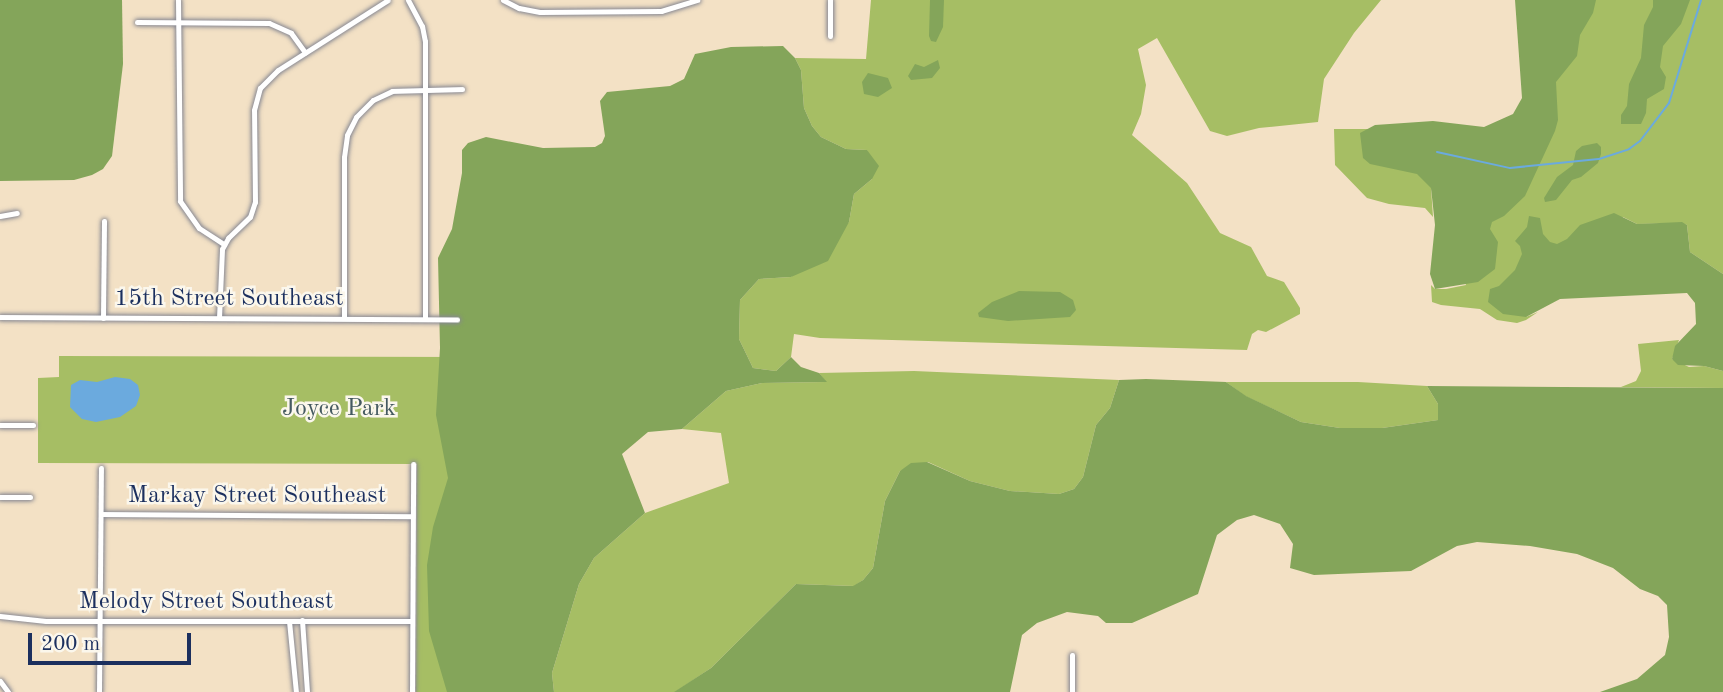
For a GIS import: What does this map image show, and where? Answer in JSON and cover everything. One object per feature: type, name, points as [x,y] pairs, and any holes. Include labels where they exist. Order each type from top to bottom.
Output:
[{"type":"street","points":[[178,0],[180,201],[199,228],[224,244]]},
{"type":"street","points":[[219,318],[219,264],[224,244],[247,222],[253,211],[254,110],[260,88],[278,70],[388,0]]},
{"type":"street","points":[[408,0],[424,33],[425,319]]},
{"type":"street","points":[[503,0],[519,8],[553,12],[661,11],[697,0]]},
{"type":"street","points":[[830,0],[830,36]]},
{"type":"street","points":[[137,22],[269,23],[286,29],[305,52]]},
{"type":"street","points":[[344,318],[344,157],[347,135],[356,117],[381,95],[404,89],[462,89]]},
{"type":"street","points":[[0,216],[17,213]]},
{"type":"street","points":[[103,318],[104,221]]},
{"type":"street","name":"15th Street Southeast","points":[[0,317],[457,319]]},
{"type":"street","points":[[0,425],[33,425]]},
{"type":"street","points":[[412,692],[413,464]]},
{"type":"street","points":[[99,692],[101,468]]},
{"type":"street","points":[[0,497],[30,497]]},
{"type":"street","name":"Markay Street Southeast","points":[[100,514],[412,516]]},
{"type":"street","name":"Melody Street Southeast","points":[[0,616],[100,621],[411,621]]},
{"type":"street","points":[[302,620],[307,692]]},
{"type":"street","points":[[289,621],[296,692]]},
{"type":"street","points":[[1072,655],[1072,692]]},
{"type":"street","points":[[0,681],[8,692]]},
{"type":"green space","points":[[0,0],[122,0],[123,64],[112,156],[103,169],[74,180],[0,181]]},
{"type":"green space","points":[[871,0],[1381,0],[1354,33],[1324,79],[1318,122],[1259,128],[1227,136],[1210,131],[1157,38],[1138,49],[1146,85],[1141,114],[1132,135],[1187,183],[1220,233],[1251,247],[1267,276],[1284,282],[1300,308],[1300,314],[1266,332],[1258,330],[1252,334],[1247,350],[820,338],[794,334],[791,357],[776,371],[753,368],[739,339],[740,300],[759,279],[791,277],[849,222],[854,194],[872,179],[867,150],[846,149],[821,137],[812,126],[804,108],[801,70],[795,58],[866,59]]},
{"type":"green space","points":[[930,0],[944,0],[943,27],[936,42],[931,41],[929,36]]},
{"type":"green space","points":[[1515,0],[1596,0],[1593,13],[1580,35],[1577,56],[1556,82],[1558,120],[1525,196],[1504,216],[1492,222],[1490,229],[1498,242],[1495,269],[1478,282],[1435,289],[1430,274],[1435,225],[1431,188],[1417,174],[1370,164],[1363,158],[1360,133],[1375,125],[1433,121],[1484,127],[1513,114],[1522,98]]},
{"type":"green space","points":[[1536,0],[1723,0],[1723,274],[1690,252],[1687,225],[1637,224],[1623,217],[1526,317],[1538,312],[1526,320],[1517,323],[1497,320],[1480,309],[1441,305],[1432,302],[1431,285],[1435,289],[1446,289],[1466,285],[1431,188],[1433,217],[1425,208],[1389,204],[1367,198],[1335,165],[1334,129],[1423,129],[1519,159]]},
{"type":"green space","points":[[1653,0],[1690,0],[1681,24],[1663,46],[1660,67],[1666,77],[1664,89],[1647,99],[1646,113],[1641,124],[1621,124],[1621,115],[1627,106],[1629,84],[1641,58],[1644,25],[1653,7]]},
{"type":"green space","points":[[783,46],[795,58],[801,70],[804,108],[812,126],[821,137],[846,149],[867,150],[879,166],[872,179],[854,194],[849,222],[828,261],[791,277],[759,279],[740,300],[739,339],[753,368],[776,371],[791,357],[801,367],[819,373],[827,382],[762,383],[726,391],[682,429],[648,432],[622,454],[645,513],[594,558],[579,584],[552,673],[554,692],[447,692],[429,631],[427,565],[433,527],[448,478],[436,415],[440,348],[438,258],[452,229],[462,173],[462,150],[468,143],[486,137],[543,148],[595,147],[602,143],[605,136],[600,101],[607,92],[670,86],[684,79],[695,54],[731,47]]},
{"type":"green space","points":[[938,60],[940,68],[932,78],[911,80],[908,76],[915,64],[924,67]]},
{"type":"green space","points":[[868,73],[888,78],[892,88],[878,97],[864,94],[862,82]]},
{"type":"green space","points":[[1597,143],[1601,147],[1598,163],[1581,177],[1572,180],[1556,200],[1545,202],[1544,198],[1557,177],[1573,165],[1576,151],[1582,146]]},
{"type":"green space","points":[[1614,213],[1637,224],[1682,222],[1687,225],[1690,252],[1723,274],[1723,371],[1704,366],[1678,365],[1672,359],[1675,346],[1696,324],[1695,303],[1687,293],[1560,299],[1526,317],[1503,314],[1488,302],[1490,289],[1499,286],[1515,270],[1522,254],[1515,241],[1527,227],[1529,216],[1540,218],[1543,234],[1550,242],[1557,244],[1567,239],[1580,225]]},
{"type":"green space","points":[[1019,291],[1060,292],[1073,300],[1076,310],[1070,317],[1008,321],[979,317],[978,313],[992,302]]},
{"type":"green space","points":[[1679,340],[1672,359],[1689,367],[1704,366],[1723,371],[1723,388],[1621,387],[1636,381],[1641,371],[1638,344]]},
{"type":"green space","name":"Joyce Park","points":[[59,356],[466,357],[466,692],[416,692],[417,464],[38,463],[38,378],[59,377]]},
{"type":"green space","points":[[914,371],[1119,380],[1110,408],[1096,425],[1083,477],[1074,489],[1059,494],[1010,491],[970,481],[928,462],[900,471],[885,501],[873,568],[854,586],[796,584],[711,668],[675,692],[554,692],[552,673],[579,584],[594,558],[645,513],[729,483],[721,433],[682,429],[726,391],[762,383],[826,382],[819,373]]},
{"type":"green space","points":[[1119,380],[1226,382],[1246,396],[1301,422],[1340,428],[1382,428],[1438,420],[1438,404],[1427,386],[1723,388],[1723,692],[1600,692],[1637,679],[1665,655],[1669,637],[1667,605],[1658,596],[1640,589],[1613,568],[1577,554],[1530,546],[1477,542],[1457,546],[1411,571],[1314,575],[1290,568],[1293,544],[1280,524],[1254,515],[1237,520],[1217,535],[1198,594],[1132,623],[1106,623],[1098,616],[1067,612],[1037,623],[1022,635],[1010,692],[674,692],[711,668],[796,584],[853,586],[863,580],[873,568],[885,501],[900,471],[911,463],[927,462],[970,481],[1010,491],[1059,494],[1074,489],[1083,477],[1096,425],[1110,408]]},
{"type":"green space","points":[[1226,382],[1358,382],[1427,386],[1438,404],[1438,420],[1382,428],[1340,428],[1301,422],[1245,396]]},
{"type":"water","points":[[115,377],[130,379],[138,385],[140,395],[136,406],[120,417],[96,422],[82,419],[70,407],[71,385],[80,380],[97,382]]},
{"type":"waterway","points":[[1437,152],[1510,168],[1599,159],[1629,149],[1640,141],[1669,103],[1701,0]]}]
